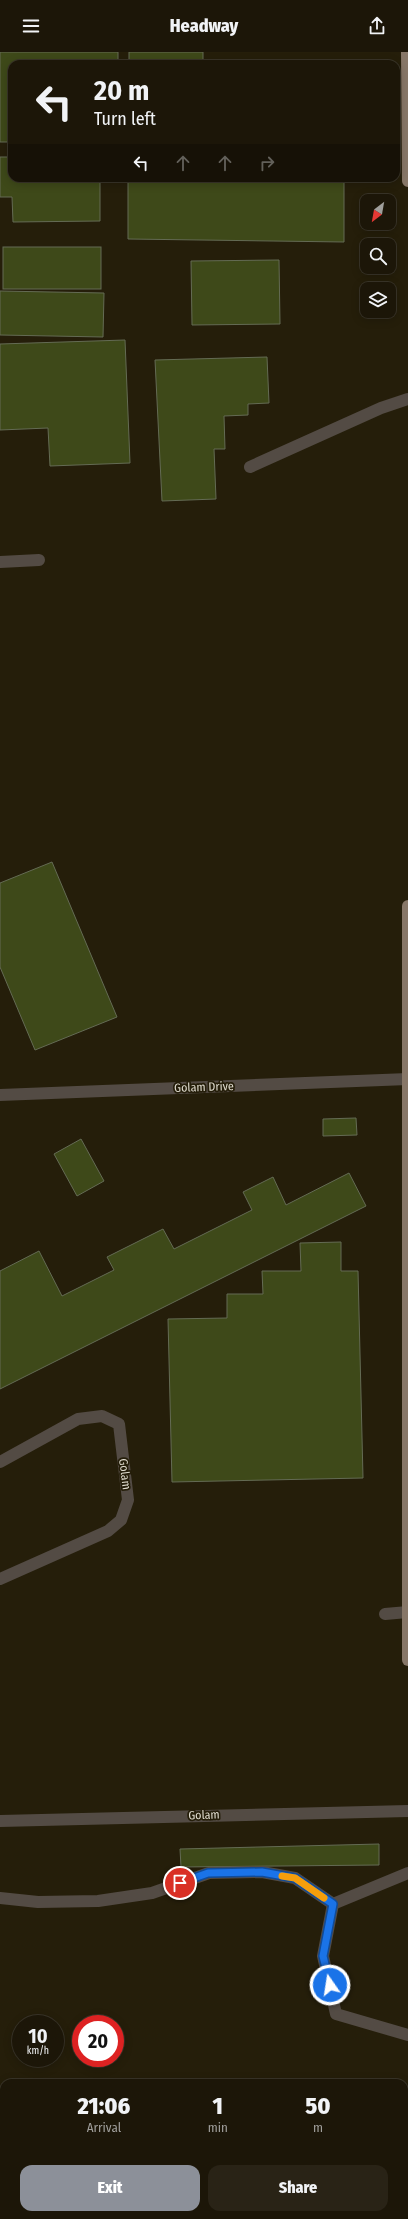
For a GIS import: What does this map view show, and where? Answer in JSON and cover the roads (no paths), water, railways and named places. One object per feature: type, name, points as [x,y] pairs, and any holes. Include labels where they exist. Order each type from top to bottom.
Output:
[{"type":"main road","points":[[407,52],[408,181]]},
{"type":"main road","points":[[408,906],[408,1660]]},
{"type":"street","points":[[250,467],[381,408],[408,399]]},
{"type":"street","points":[[0,562],[39,560]]},
{"type":"street","name":"Golam Drive","points":[[0,1095],[408,1078]]},
{"type":"street","name":"Golam","points":[[0,1462],[78,1419],[102,1416],[119,1424],[128,1500],[121,1520],[108,1531],[0,1579]]},
{"type":"street","points":[[385,1614],[408,1612]]},
{"type":"street","name":"Golam","points":[[0,1822],[264,1813],[408,1811]]},
{"type":"street","points":[[0,1898],[38,1902],[98,1901],[152,1893],[208,1873],[262,1872],[295,1878],[333,1904]]},
{"type":"street","points":[[333,1904],[408,1872]]},
{"type":"street","points":[[333,1904],[323,1956],[336,2014],[408,2034]]}]
